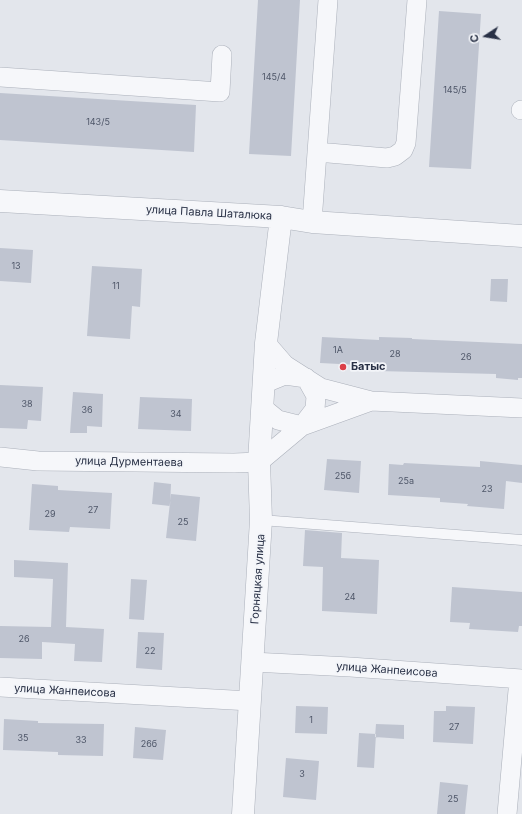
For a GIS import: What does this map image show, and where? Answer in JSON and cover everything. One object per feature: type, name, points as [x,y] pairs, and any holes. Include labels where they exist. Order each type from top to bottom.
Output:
[{"type":"street","points":[[312,222],[328,0]]},
{"type":"street","points":[[317,152],[387,158],[395,156],[403,150],[406,143],[417,0]]},
{"type":"street","points":[[0,77],[220,92],[222,55]]},
{"type":"street","name":"улица Павла Шаталюка","points":[[0,201],[281,217],[266,343]]},
{"type":"street","points":[[281,217],[312,222],[522,236]]},
{"type":"street","points":[[266,343],[285,365],[321,388],[371,401],[522,408]]},
{"type":"street","name":"Горняцкая улица","points":[[243,814],[261,520],[259,462],[266,343]]},
{"type":"street","points":[[263,384],[285,375],[306,378]]},
{"type":"street","points":[[259,462],[302,426],[315,409],[316,396],[306,378]]},
{"type":"street","points":[[262,407],[278,420],[302,426],[371,401]]},
{"type":"street","name":"улица Дурментаева","points":[[0,457],[38,461],[259,462]]},
{"type":"street","name":"улица Жанпеисова","points":[[252,662],[350,667],[520,679]]},
{"type":"street","points":[[507,814],[520,679]]},
{"type":"street","name":"улица Жанпеисова","points":[[0,687],[250,701]]},
{"type":"lane","points":[[261,520],[522,540]]},
{"type":"building","points":[[258,0],[300,0],[291,156],[249,154]]},
{"type":"building","points":[[439,11],[481,14],[471,169],[429,167]]},
{"type":"building","points":[[0,93],[196,105],[194,152],[0,140]]},
{"type":"building","points":[[0,248],[33,250],[31,283],[0,281]]},
{"type":"building","points":[[92,266],[142,269],[140,307],[132,306],[130,339],[87,336]]},
{"type":"building","points":[[491,279],[508,279],[507,302],[490,301]]},
{"type":"building","points":[[322,337],[379,340],[379,337],[412,338],[522,344],[522,378],[518,378],[518,380],[496,378],[496,374],[378,371],[379,366],[320,363]]},
{"type":"building","points":[[0,385],[43,387],[41,421],[28,420],[27,429],[0,428]]},
{"type":"building","points":[[73,392],[103,394],[102,427],[87,426],[87,433],[70,433]]},
{"type":"building","points":[[140,397],[192,399],[191,431],[138,429]]},
{"type":"building","points":[[327,459],[361,461],[359,493],[324,490]]},
{"type":"building","points":[[480,461],[522,465],[522,483],[506,481],[504,509],[440,502],[440,498],[388,495],[389,464],[403,465],[404,463],[480,467]]},
{"type":"building","points":[[154,482],[171,484],[170,506],[152,504]]},
{"type":"building","points":[[32,484],[58,486],[58,490],[112,493],[110,529],[70,527],[69,532],[29,530]]},
{"type":"building","points":[[171,494],[200,497],[196,541],[166,538]]},
{"type":"building","points":[[305,530],[342,533],[341,558],[379,560],[377,614],[322,611],[323,567],[303,566]]},
{"type":"building","points":[[14,560],[68,563],[66,627],[104,629],[102,662],[74,661],[75,644],[42,642],[42,659],[0,658],[0,626],[51,627],[53,579],[14,577]]},
{"type":"building","points":[[131,579],[147,580],[144,620],[129,619]]},
{"type":"building","points":[[452,587],[522,592],[522,626],[519,626],[518,632],[469,629],[470,623],[450,622]]},
{"type":"building","points":[[138,632],[164,633],[162,670],[136,668]]},
{"type":"building","points":[[296,706],[328,707],[327,734],[295,733]]},
{"type":"building","points":[[446,706],[475,707],[473,744],[433,742],[434,711],[446,711]]},
{"type":"building","points":[[4,719],[38,721],[38,723],[104,724],[103,756],[58,755],[58,752],[3,750]]},
{"type":"building","points":[[376,724],[404,725],[404,739],[375,737]]},
{"type":"building","points":[[135,727],[166,730],[163,760],[133,758]]},
{"type":"building","points":[[359,733],[376,734],[374,768],[357,767]]},
{"type":"building","points":[[286,758],[319,761],[316,800],[283,797]]},
{"type":"building","points":[[440,782],[468,785],[465,814],[437,814]]},
{"type":"place","name":"Батыс","points":[[343,367]]}]
